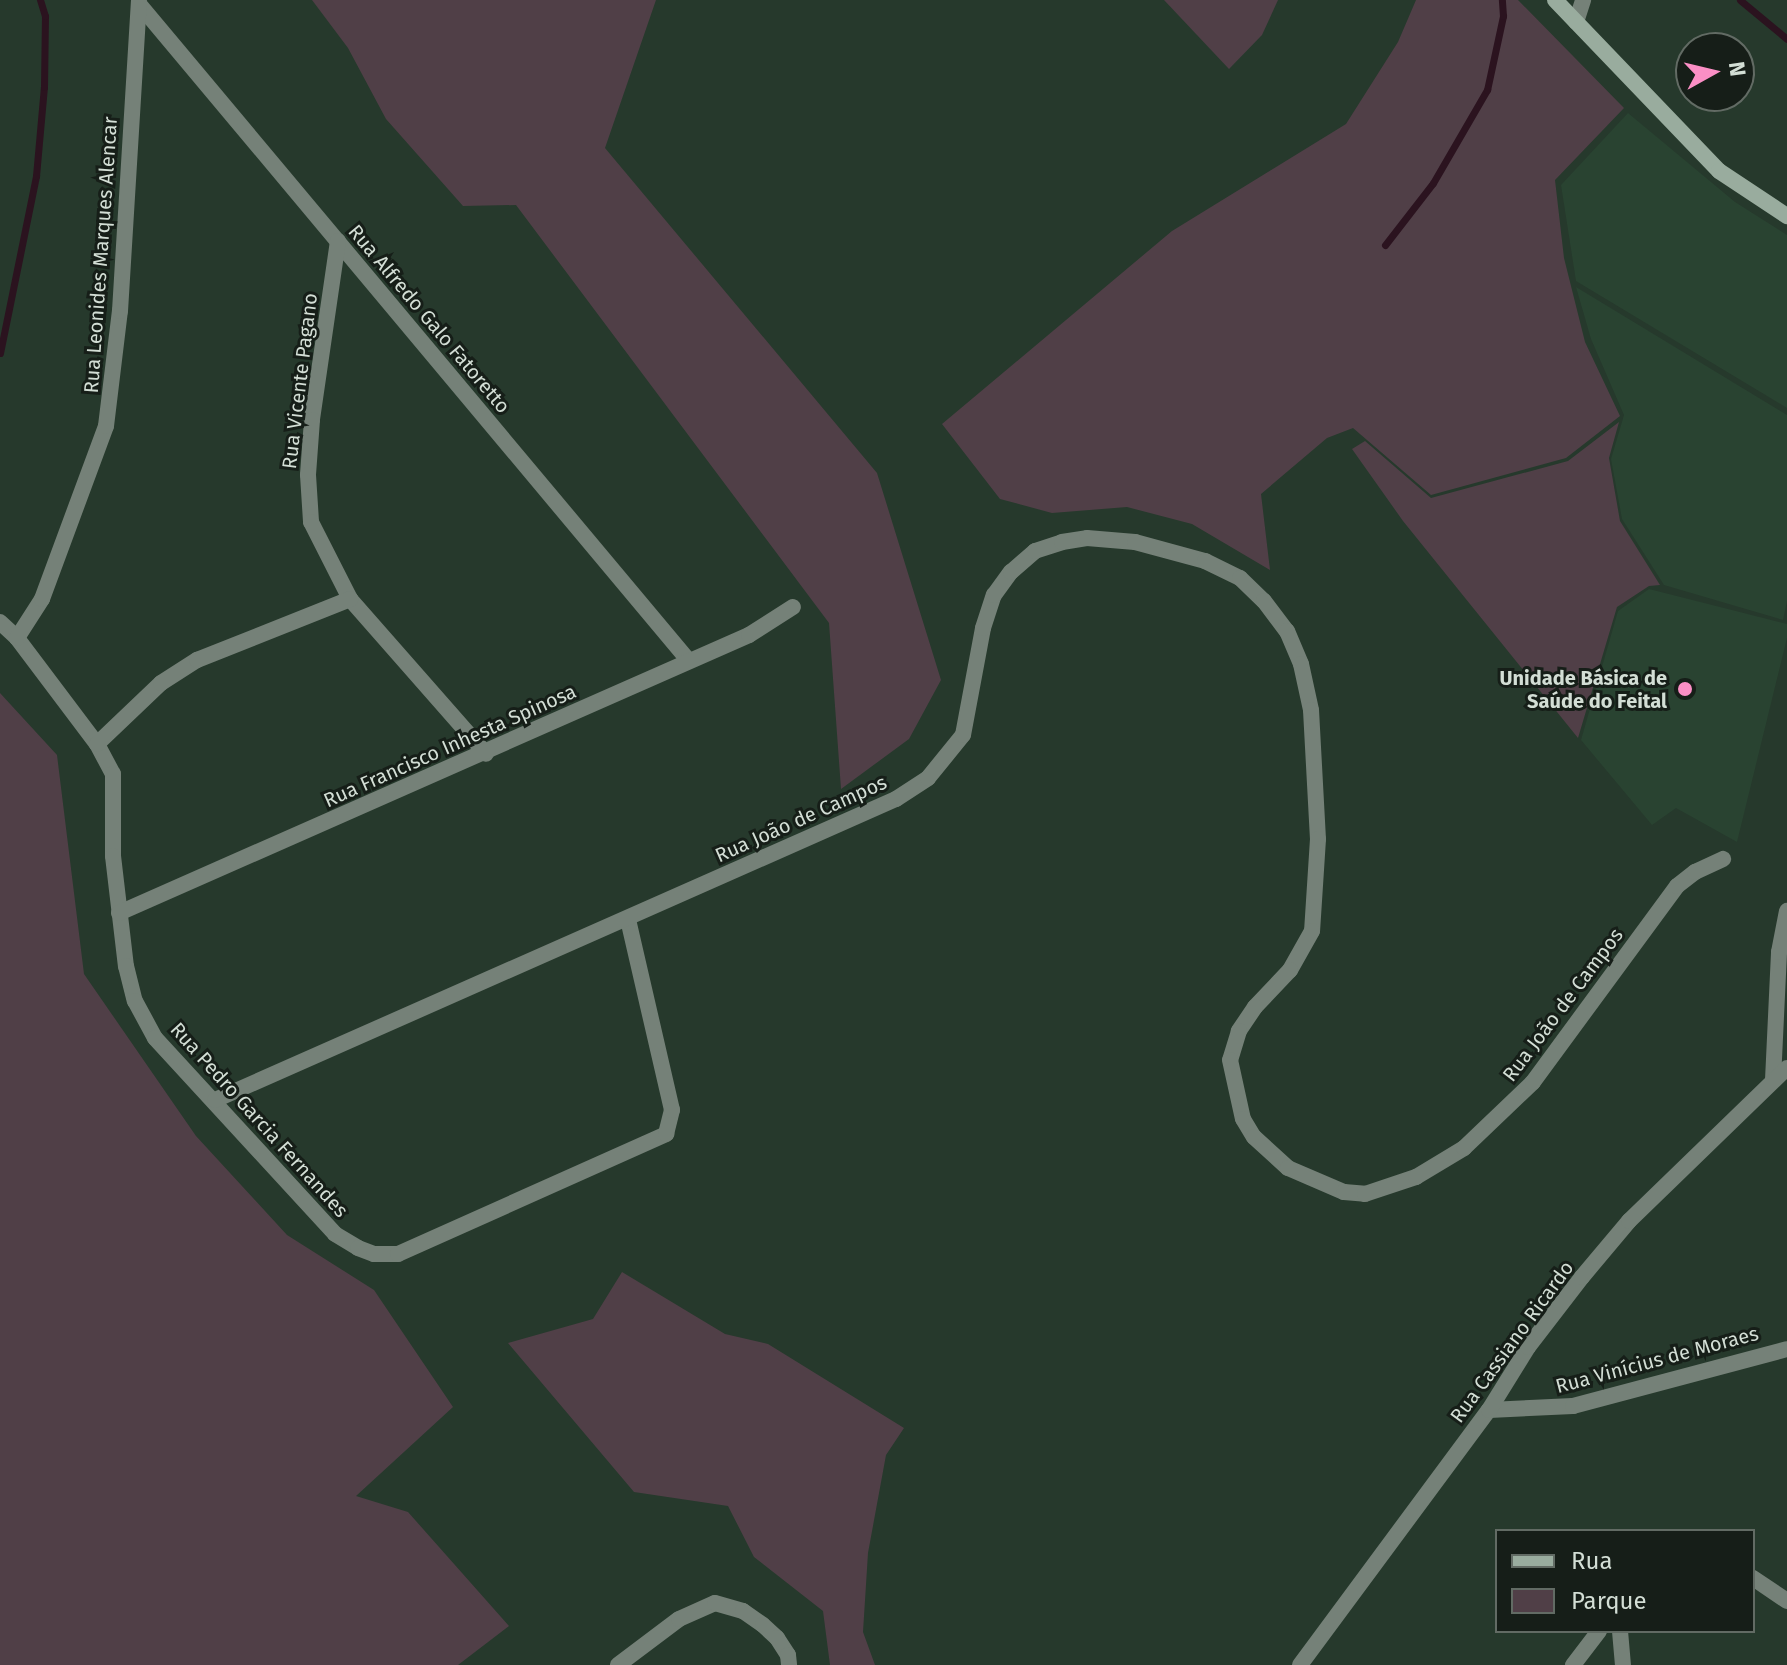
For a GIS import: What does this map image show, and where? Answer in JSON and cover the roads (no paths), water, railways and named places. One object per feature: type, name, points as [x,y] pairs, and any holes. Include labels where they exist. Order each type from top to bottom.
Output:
[{"type":"main road","points":[[1555,0],[1719,171],[1787,216]]},
{"type":"street","points":[[1576,22],[1583,0]]},
{"type":"street","name":"Rua Alfredo Galo Fatoretto","points":[[139,2],[688,660]]},
{"type":"street","name":"Rua Leonides Marques Alencar","points":[[17,638],[46,588],[106,426],[120,311],[139,2]]},
{"type":"street","name":"Rua Vicente Pagano","points":[[338,241],[312,420],[308,501],[311,522],[350,599],[486,754]]},
{"type":"street","name":"Rua João de Campos","points":[[215,1100],[896,799],[928,778],[963,735],[983,628],[994,595],[1011,572],[1035,551],[1087,538],[1160,548],[1205,561],[1240,578],[1264,601],[1287,631],[1301,664],[1311,710],[1318,839],[1312,931],[1290,970],[1255,1007],[1239,1031],[1230,1060],[1243,1119],[1254,1137],[1288,1168],[1344,1192],[1365,1194],[1416,1177],[1464,1148],[1533,1082],[1677,886],[1695,872],[1723,859]]},
{"type":"street","points":[[97,744],[161,683],[197,660],[350,599]]},
{"type":"street","name":"Rua Francisco Inhesta Spinosa","points":[[119,913],[486,754],[765,627],[793,607]]},
{"type":"street","name":"Rua Pedro Garcia Fernandes","points":[[0,622],[17,638],[97,744],[113,774],[113,856],[126,966],[135,1001],[155,1038],[335,1234],[374,1254],[398,1254],[666,1134],[672,1110],[628,919]]},
{"type":"street","points":[[1773,1080],[1779,952],[1787,911]]},
{"type":"street","name":"Rua Cassiano Ricardo","points":[[1300,1665],[1489,1410],[1528,1347],[1629,1221],[1787,1068]]},
{"type":"street","name":"Rua Vinícius de Moraes","points":[[1489,1410],[1573,1406],[1787,1349]]},
{"type":"street","points":[[1755,1579],[1787,1601]]},
{"type":"street","points":[[618,1665],[679,1619],[715,1603],[743,1611],[763,1625],[777,1638],[788,1655],[789,1665]]},
{"type":"street","points":[[1573,1665],[1597,1633]]},
{"type":"street","points":[[1620,1633],[1623,1665]]},
{"type":"waterway","points":[[0,353],[36,176],[44,87],[45,16],[40,0]]},
{"type":"waterway","points":[[1385,245],[1433,183],[1487,90],[1503,16],[1502,0]]},
{"type":"waterway","points":[[1740,0],[1787,39]]},
{"type":"place","name":"Unidade Básica de Saúde do Feital","points":[[1685,689]]}]
